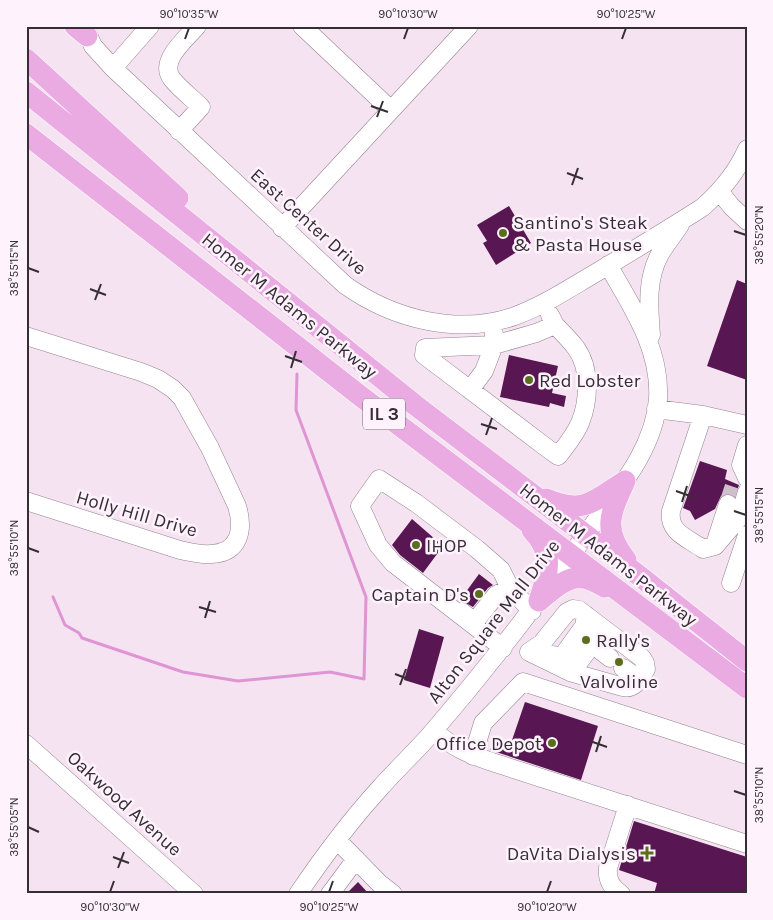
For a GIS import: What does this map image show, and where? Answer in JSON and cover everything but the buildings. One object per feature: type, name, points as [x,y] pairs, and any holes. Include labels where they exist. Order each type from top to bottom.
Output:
[{"type":"main road","points":[[26,59],[269,279],[415,406]]},
{"type":"main road","name":"Homer M Adams Parkway","points":[[26,92],[415,406],[637,574],[747,661]]},
{"type":"main road","name":"Homer M Adams Parkway","points":[[26,134],[359,395],[747,688]]},
{"type":"main road","points":[[528,491],[556,503],[574,507],[585,506],[625,481]]},
{"type":"main road","points":[[625,481],[610,522],[611,535],[620,553],[637,574]]},
{"type":"main road","points":[[514,512],[538,536],[544,548],[548,566],[535,606]]},
{"type":"main road","points":[[535,606],[558,586],[581,578],[626,597]]},
{"type":"street","points":[[113,68],[150,26]]},
{"type":"street","points":[[179,131],[201,107],[171,78],[168,71],[169,62],[172,54],[197,26]]},
{"type":"street","points":[[302,26],[391,110]]},
{"type":"street","points":[[282,228],[468,26]]},
{"type":"street","name":"East Center Drive","points":[[82,29],[97,51],[113,68],[345,285],[384,309],[425,321],[461,324],[493,321],[516,315],[544,303],[684,219],[720,192],[736,171],[747,149]]},
{"type":"street","points":[[720,192],[747,221]]},
{"type":"street","points":[[652,348],[650,283],[654,267],[660,255],[684,219]]},
{"type":"street","name":"Alton Square Mall Drive","points":[[298,894],[317,865],[337,840],[380,788],[434,731],[535,606],[625,481],[642,454],[656,409],[658,389],[652,348],[639,319],[608,265]]},
{"type":"street","points":[[544,303],[555,325],[577,349],[585,368],[585,405],[579,425],[558,456],[424,355],[425,348],[494,345],[536,333],[555,325]]},
{"type":"street","points":[[470,390],[484,371],[494,345],[493,321]]},
{"type":"street","name":"Holly Hill Drive","points":[[26,336],[141,372],[174,388],[192,414],[210,448],[237,506],[240,526],[238,538],[232,546],[219,554],[204,554],[180,550],[26,501]]},
{"type":"street","points":[[656,409],[703,415],[747,425]]},
{"type":"street","points":[[703,415],[669,521],[674,530],[703,549],[715,546],[739,518],[747,445]]},
{"type":"street","points":[[535,606],[510,588],[501,570],[478,549],[380,479],[360,506],[378,545],[393,563],[448,606],[506,643],[570,672],[623,687],[634,687],[646,670],[642,658],[586,615],[584,626],[564,654],[558,656],[535,655]]},
{"type":"street","points":[[715,546],[728,504]]},
{"type":"street","points":[[731,583],[747,535]]},
{"type":"street","points":[[448,606],[462,612],[472,620],[477,619],[496,595],[510,588]]},
{"type":"street","points":[[535,655],[570,667],[576,666],[604,629]]},
{"type":"street","points":[[611,659],[639,679]]},
{"type":"street","points":[[473,756],[483,723],[523,682],[747,755]]},
{"type":"street","points":[[434,731],[447,743],[473,756],[747,844]]},
{"type":"street","name":"Oakwood Avenue","points":[[26,744],[194,894]]},
{"type":"street","points":[[621,894],[610,884],[608,868],[628,806]]},
{"type":"street","points":[[337,840],[393,894]]},
{"type":"street","points":[[330,894],[356,859]]},
{"type":"waterway","points":[[53,597],[65,625],[79,633],[82,638],[183,672],[238,681],[330,672],[364,679],[366,597],[296,410],[297,374]]},
{"type":"tunnel","points":[[728,504],[735,483]]},
{"type":"place","name":"Santino's Steak & Pasta House","points":[[503,233]]},
{"type":"place","name":"Red Lobster","points":[[529,380]]},
{"type":"place","name":"IHOP","points":[[416,545]]},
{"type":"place","name":"Captain D's","points":[[479,594]]},
{"type":"place","name":"Rally's","points":[[586,640]]},
{"type":"place","name":"Valvoline","points":[[619,662]]},
{"type":"place","name":"Office Depot","points":[[552,743]]},
{"type":"place","name":"DaVita Dialysis","points":[[647,853]]}]
